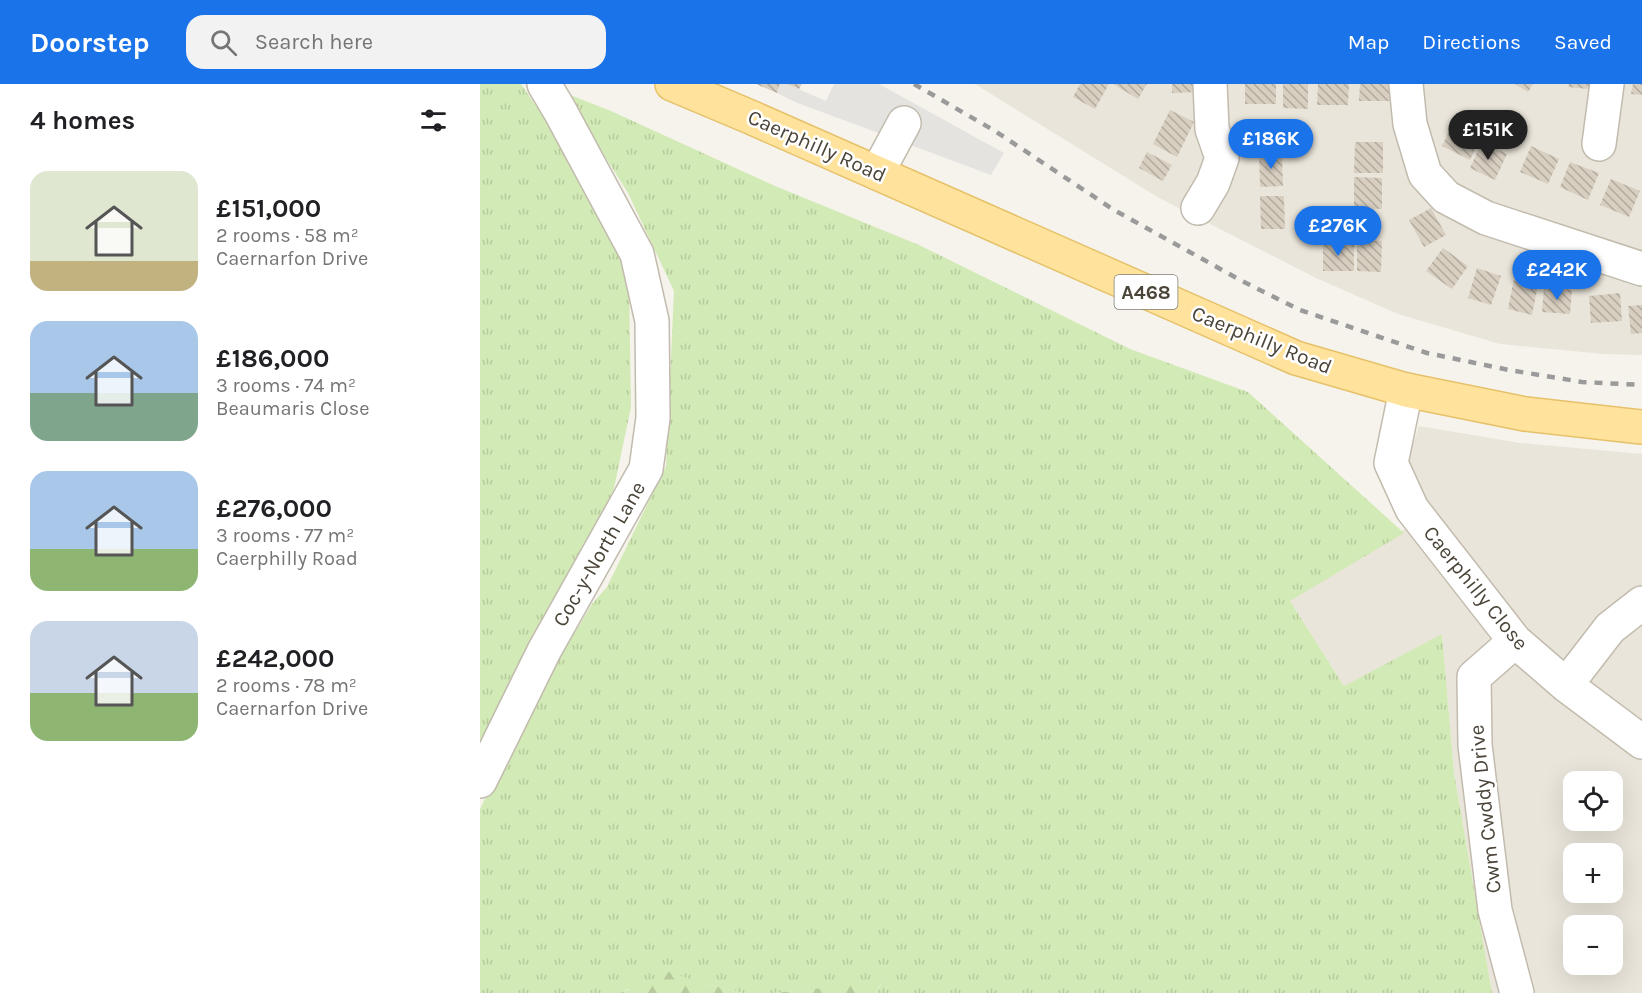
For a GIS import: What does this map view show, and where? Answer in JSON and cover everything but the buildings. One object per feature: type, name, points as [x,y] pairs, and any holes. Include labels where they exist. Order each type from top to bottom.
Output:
[{"type":"main road","name":"Caerphilly Road","points":[[672,84],[1296,358],[1406,390],[1525,414],[1642,427]]},
{"type":"street","name":"Coc-y-North Lane","points":[[480,781],[544,651],[646,469],[653,418],[652,321],[637,254],[544,84]]},
{"type":"street","points":[[1198,208],[1213,183],[1222,158],[1212,129],[1210,84]]},
{"type":"street","points":[[1406,84],[1410,124],[1425,174],[1446,197],[1486,218],[1642,268]]},
{"type":"street","points":[[1599,144],[1607,84]]},
{"type":"street","points":[[876,173],[904,123]]},
{"type":"street","name":"Caerphilly Close","points":[[1406,390],[1391,463],[1412,509],[1515,641],[1566,686],[1642,742]]},
{"type":"street","points":[[1566,686],[1610,628],[1642,603]]},
{"type":"street","name":"Cwm Cwddy Drive","points":[[1515,641],[1474,677],[1475,745],[1495,910],[1517,993]]},
{"type":"shaded area","points":[[780,84],[787,84],[826,101],[834,84],[879,84],[1004,153],[991,175],[795,102],[777,93]]},
{"type":"shaded area","points":[[975,84],[1642,84],[1642,355],[1603,354],[1500,344],[1398,314],[1316,278],[1159,198]]},
{"type":"shaded area","points":[[1419,426],[1520,443],[1642,454],[1642,993],[1492,993],[1454,773],[1442,635],[1344,686],[1290,601],[1434,511],[1405,468]]},
{"type":"green space","points":[[480,84],[521,84],[573,160],[612,234],[629,285],[631,407],[614,488],[585,559],[480,752]]},
{"type":"green space","points":[[565,93],[611,111],[775,186],[919,245],[1130,349],[1248,392],[1404,533],[1290,601],[1344,686],[1442,634],[1454,773],[1492,993],[875,993],[882,983],[774,993],[743,993],[706,984],[628,989],[620,993],[480,993],[480,809],[525,716],[592,604],[607,587],[666,466],[674,291],[628,193]]},
{"type":"green space","points":[[669,972],[706,984],[743,993],[620,993]]},
{"type":"green space","points":[[882,982],[875,993],[774,993]]},
{"type":"railway","points":[[914,84],[995,131],[1114,210],[1242,281],[1300,310],[1427,353],[1582,382],[1642,385]]}]
